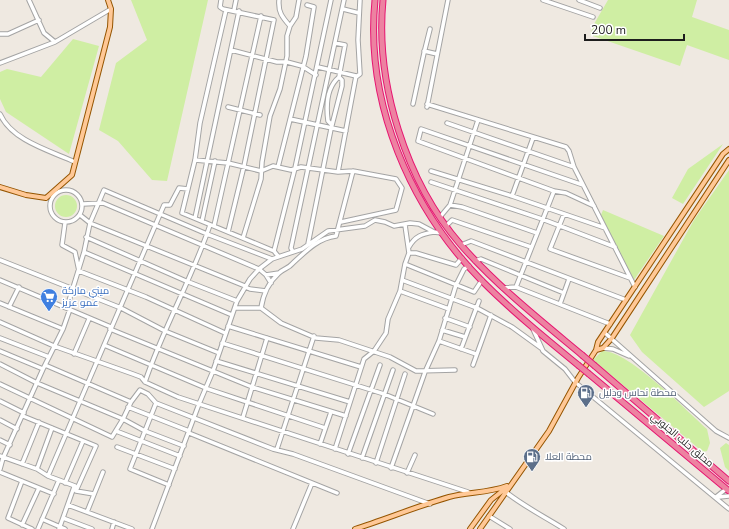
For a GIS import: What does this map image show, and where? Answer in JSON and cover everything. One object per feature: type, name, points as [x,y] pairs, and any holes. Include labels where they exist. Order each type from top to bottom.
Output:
[{"type":"highway","name":"محلق حلب الجنوبي","points":[[375,0],[373,22],[376,66],[385,113],[401,159],[413,186],[442,234],[462,258],[466,268],[482,280],[545,338],[728,489]]},
{"type":"highway","name":"محلق حلب الجنوبي","points":[[383,0],[381,18],[383,53],[390,100],[402,140],[412,164],[446,226],[461,245],[503,288],[729,481]]},
{"type":"main road","points":[[0,187],[26,195],[46,198],[72,175],[110,27],[111,8],[108,0]]},
{"type":"main road","points":[[480,529],[507,493],[549,431],[575,382],[596,350],[597,344],[723,154],[729,149]]},
{"type":"main road","points":[[596,350],[602,348],[612,338],[729,160]]},
{"type":"main road","points":[[470,529],[491,500],[518,477]]},
{"type":"main road","points":[[355,529],[468,492],[492,491],[507,486]]},
{"type":"street","points":[[29,0],[44,33],[55,42]]},
{"type":"street","points":[[221,0],[220,7],[226,10],[239,11],[274,20],[253,113],[244,166],[228,232]]},
{"type":"street","points":[[234,10],[236,0]]},
{"type":"street","points":[[279,0],[279,10],[282,17],[290,26]]},
{"type":"street","points":[[242,238],[261,179],[270,116],[280,89],[284,62],[287,56],[287,36],[290,26],[296,17],[299,0]]},
{"type":"street","points":[[274,251],[318,68],[331,0]]},
{"type":"street","points":[[293,252],[291,248],[344,0]]},
{"type":"street","points":[[338,172],[356,77],[360,74],[358,58],[360,0]]},
{"type":"street","points":[[448,0],[427,106],[566,147],[569,151],[574,167],[635,287]]},
{"type":"street","points":[[543,0],[593,17]]},
{"type":"street","points":[[579,0],[600,8]]},
{"type":"street","points":[[278,167],[302,66],[308,50],[314,7],[307,5]]},
{"type":"street","points":[[0,63],[55,42],[111,8]]},
{"type":"street","points":[[343,9],[359,13]]},
{"type":"street","points":[[226,10],[200,124],[195,160],[182,213],[274,251],[278,256]]},
{"type":"street","points":[[195,218],[239,11]]},
{"type":"street","points":[[145,382],[157,348],[175,310],[207,234],[212,226],[228,163],[260,16]]},
{"type":"street","points":[[0,34],[8,34],[39,20]]},
{"type":"street","points":[[413,104],[430,30]]},
{"type":"street","points":[[331,127],[328,121],[327,107],[331,87],[341,72],[345,45],[335,43]]},
{"type":"street","points":[[231,50],[265,59],[293,63],[302,66],[316,75]]},
{"type":"street","points":[[424,51],[437,54]]},
{"type":"street","points":[[287,56],[293,63]]},
{"type":"street","points":[[318,68],[341,72],[356,77]]},
{"type":"street","points":[[308,244],[331,127],[342,86],[342,80],[339,77]]},
{"type":"street","points":[[228,107],[260,114]]},
{"type":"street","points":[[0,114],[11,129],[22,138],[75,162]]},
{"type":"street","points":[[290,119],[346,131]]},
{"type":"street","points":[[440,216],[450,205],[464,158],[478,120]]},
{"type":"street","points":[[447,123],[574,167]]},
{"type":"street","points":[[583,185],[421,129],[418,141],[554,191],[566,193],[594,206]]},
{"type":"street","points":[[512,196],[533,138]]},
{"type":"street","points":[[195,160],[228,163],[261,171],[269,167],[278,167],[291,170],[295,168],[338,172],[353,171],[396,179],[402,188],[396,210],[341,222]]},
{"type":"street","points":[[202,221],[215,161]]},
{"type":"street","points":[[261,308],[266,291],[279,273],[290,266],[306,250],[327,237],[336,236],[341,222],[353,171]]},
{"type":"street","points":[[431,171],[512,196],[605,228]]},
{"type":"street","points":[[431,182],[542,219],[615,247]]},
{"type":"street","points":[[48,476],[164,205],[170,205],[179,188],[188,189]]},
{"type":"street","points":[[65,189],[74,191],[80,196],[83,204],[80,215],[74,221],[65,223],[56,219],[51,212],[50,202],[56,193],[65,189]]},
{"type":"street","points":[[54,494],[0,471],[2,457],[18,429],[36,383],[63,329],[70,309],[68,304],[74,291],[84,252],[86,236],[104,190],[161,213],[207,234],[272,259]]},
{"type":"street","points":[[516,287],[554,191]]},
{"type":"street","points":[[83,204],[103,203],[203,245],[259,269],[266,275],[271,283]]},
{"type":"street","points":[[450,205],[462,207],[537,233]]},
{"type":"street","points":[[564,214],[550,249],[630,278]]},
{"type":"street","points":[[80,215],[90,223],[250,289],[266,291]]},
{"type":"street","points":[[152,529],[199,404],[214,371],[234,308],[245,286],[259,269],[278,256],[302,249],[328,231],[365,226],[375,220],[394,226],[410,223],[419,224],[434,232],[442,234]]},
{"type":"street","points":[[446,226],[452,220],[531,247]]},
{"type":"street","points":[[65,223],[62,245],[74,252],[79,271]]},
{"type":"street","points":[[334,449],[346,416],[361,366],[364,359],[374,351],[386,333],[388,319],[400,291],[405,264],[410,253],[405,225]]},
{"type":"street","points":[[409,247],[413,240],[419,235],[434,232]]},
{"type":"street","points":[[86,236],[186,281],[237,301]]},
{"type":"street","points":[[461,245],[471,241],[526,260],[569,279],[626,300]]},
{"type":"street","points":[[84,252],[232,315]]},
{"type":"street","points":[[391,468],[425,372],[439,341],[456,285],[466,268],[416,253],[410,253]]},
{"type":"street","points":[[456,265],[462,258]]},
{"type":"street","points":[[475,260],[481,259],[564,293]]},
{"type":"street","points":[[0,260],[74,291],[121,308],[165,331],[219,353]]},
{"type":"street","points":[[405,264],[474,292],[482,280]]},
{"type":"street","points":[[79,271],[128,290],[225,333]]},
{"type":"street","points":[[266,275],[279,273]]},
{"type":"street","points":[[560,304],[569,279]]},
{"type":"street","points":[[0,280],[70,309],[89,319],[157,348],[252,387],[346,416]]},
{"type":"street","points":[[402,280],[477,308],[512,327],[540,347],[565,369],[575,382],[729,509]]},
{"type":"street","points":[[503,288],[511,286],[516,287],[610,324]]},
{"type":"street","points":[[9,307],[19,287]]},
{"type":"street","points":[[400,291],[448,309]]},
{"type":"street","points":[[461,349],[479,301]]},
{"type":"street","points":[[0,303],[63,329]]},
{"type":"street","points":[[234,308],[261,308],[280,323],[314,336],[339,340],[374,351],[390,357],[416,371],[425,372],[455,370]]},
{"type":"street","points":[[473,364],[491,315]]},
{"type":"street","points":[[446,318],[470,327]]},
{"type":"street","points":[[74,354],[89,319]]},
{"type":"street","points":[[0,322],[74,354],[141,377],[145,382],[178,397],[283,430],[348,454],[468,492]]},
{"type":"street","points":[[530,325],[536,333],[540,347]]},
{"type":"street","points":[[228,326],[361,366]]},
{"type":"street","points":[[442,330],[465,337]]},
{"type":"street","points":[[605,332],[716,431],[729,438]]},
{"type":"street","points":[[277,449],[297,384],[314,336]]},
{"type":"street","points":[[0,338],[49,357]]},
{"type":"street","points":[[243,417],[267,338]]},
{"type":"street","points":[[540,347],[541,342],[545,338]]},
{"type":"street","points":[[439,341],[476,354]]},
{"type":"street","points":[[222,343],[384,394],[433,414]]},
{"type":"street","points":[[104,345],[206,388],[325,428]]},
{"type":"street","points":[[602,348],[620,351],[633,358]]},
{"type":"street","points":[[0,351],[43,369]]},
{"type":"street","points":[[216,361],[297,384],[350,402]]},
{"type":"street","points":[[0,364],[36,383],[122,419],[145,431],[184,446]]},
{"type":"street","points":[[45,365],[88,382],[131,402]]},
{"type":"street","points":[[348,454],[380,365]]},
{"type":"street","points":[[362,458],[393,370]]},
{"type":"street","points":[[376,463],[405,374]]},
{"type":"street","points":[[0,384],[112,437],[131,402],[140,390],[148,394],[156,403],[194,418],[430,504]]},
{"type":"street","points":[[0,401],[23,415],[96,446],[76,491]]},
{"type":"street","points":[[156,403],[130,469],[169,485]]},
{"type":"street","points":[[128,408],[337,493]]},
{"type":"street","points":[[320,444],[331,412]]},
{"type":"street","points":[[0,420],[18,429]]},
{"type":"street","points":[[22,464],[39,422]]},
{"type":"street","points":[[37,469],[52,428]]},
{"type":"street","points":[[116,431],[180,456]]},
{"type":"street","points":[[0,440],[10,445]]},
{"type":"street","points":[[65,483],[82,441]]},
{"type":"street","points":[[117,447],[175,469]]},
{"type":"street","points":[[407,473],[415,455]]},
{"type":"street","points":[[2,457],[37,469],[48,476],[74,486],[76,491]]},
{"type":"street","points":[[87,512],[103,472]]},
{"type":"street","points":[[38,529],[59,480]]},
{"type":"street","points":[[22,481],[8,518],[32,529]]},
{"type":"street","points":[[293,529],[312,483]]},
{"type":"street","points":[[59,528],[74,486]]},
{"type":"street","points":[[22,525],[39,488]]},
{"type":"street","points":[[716,498],[728,489]]},
{"type":"street","points":[[76,491],[94,494]]},
{"type":"street","points":[[507,493],[526,508],[536,511],[564,529]]},
{"type":"street","points":[[716,498],[729,496]]},
{"type":"street","points":[[68,505],[132,529]]},
{"type":"street","points":[[490,516],[510,529]]},
{"type":"street","points":[[63,518],[92,529]]},
{"type":"street","points":[[42,519],[59,528],[65,529]]},
{"type":"street","points":[[112,529],[114,522]]},
{"type":"green space","points":[[131,0],[208,0],[167,181],[152,180],[118,141],[99,130],[116,63],[147,40]]},
{"type":"green space","points":[[608,0],[697,0],[692,17],[729,30],[729,60],[687,45],[680,66],[590,35],[594,24]]},
{"type":"green space","points":[[73,39],[99,46],[69,154],[6,112],[0,99],[0,72],[7,69],[41,77]]},
{"type":"green space","points":[[723,144],[683,204],[672,198],[688,169]]},
{"type":"green space","points":[[729,170],[729,391],[704,407],[642,352],[630,335],[694,220]]},
{"type":"green space","points":[[66,195],[70,196],[76,202],[76,210],[70,216],[66,217],[62,216],[56,210],[55,206],[56,202],[62,196]]},
{"type":"green space","points":[[603,210],[664,236],[634,280],[601,215]]},
{"type":"green space","points":[[602,351],[613,353],[641,370],[672,396],[707,429],[710,443],[707,451],[703,452],[593,360]]},
{"type":"green space","points":[[726,443],[729,445],[729,471],[725,467],[720,448]]},
{"type":"place","name":"ميني ماركة عمو عزيز","points":[[49,312]]},
{"type":"place","name":"محطة نحاس ودليل","points":[[586,408]]},
{"type":"place","name":"محطة العلا","points":[[532,472]]}]
